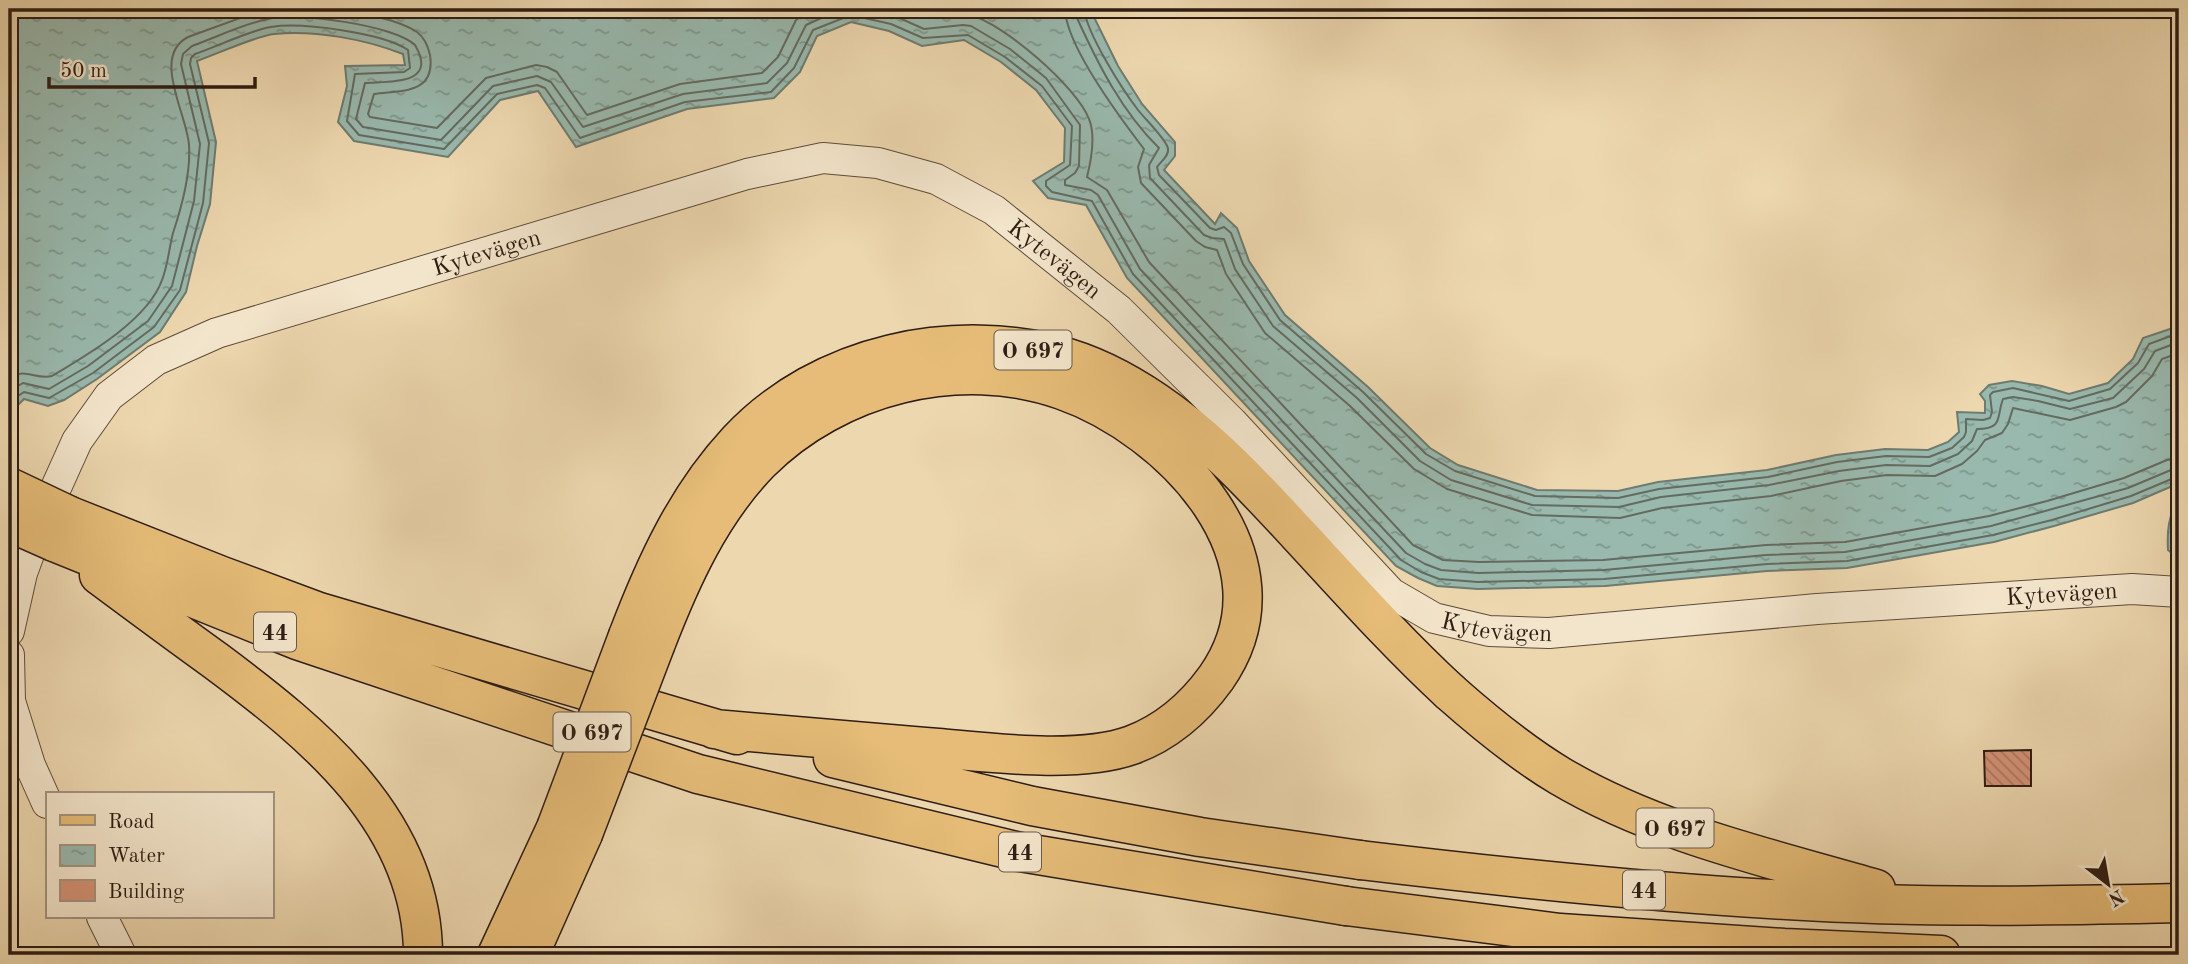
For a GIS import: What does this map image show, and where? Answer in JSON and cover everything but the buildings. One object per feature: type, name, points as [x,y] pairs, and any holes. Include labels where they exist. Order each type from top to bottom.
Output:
[{"type":"main road","name":"O 697","points":[[497,955],[570,831],[642,639],[664,549],[686,509],[711,473],[732,448],[772,411],[805,388],[841,371],[879,357],[919,348],[994,344],[1070,359],[1138,390],[1170,411],[1232,464],[1389,633],[1450,692],[1491,728],[1529,756],[1611,802],[1655,821],[1729,846],[1929,904]]},
{"type":"main road","points":[[642,639],[670,606],[705,535],[733,494],[760,462],[788,437],[854,398],[895,384],[939,376],[1017,380],[1060,389],[1094,403],[1160,446],[1187,472],[1207,496],[1225,527],[1237,559],[1242,594],[1239,630],[1223,667],[1200,700],[1168,726],[1132,745],[1085,754],[1024,755],[714,729]]},
{"type":"main road","name":"44","points":[[9,487],[62,529],[297,640],[698,774],[1020,852],[1346,906],[1560,933],[1941,955]]},
{"type":"main road","name":"44","points":[[9,522],[62,529],[222,576],[319,612],[714,729],[1032,806],[1200,837],[1360,860],[1578,885],[1789,900],[2059,906],[2179,903]]},
{"type":"main road","points":[[62,529],[276,706],[347,772],[373,805],[409,874],[419,912],[423,955]]},
{"type":"main road","points":[[529,955],[570,831]]},
{"type":"street","name":"Kytevägen","points":[[9,631],[22,573],[41,521],[77,441],[109,396],[156,360],[216,333],[747,174],[822,158],[878,163],[936,179],[994,210],[1119,310],[1232,422],[1391,593],[1434,618],[1489,631],[1549,633],[1836,608],[2132,589],[2179,593]]},
{"type":"street","points":[[9,655],[10,701],[30,765],[46,801]]},
{"type":"street","points":[[102,918],[121,955]]},
{"type":"water","points":[[9,9],[1090,9],[1118,66],[1142,104],[1175,142],[1175,156],[1164,170],[1215,224],[1221,213],[1237,228],[1249,261],[1285,315],[1368,387],[1430,448],[1458,465],[1537,490],[1618,491],[1658,482],[1767,470],[1836,455],[1885,449],[1928,450],[1948,442],[1959,432],[1957,412],[1985,413],[1985,401],[1980,394],[1989,385],[2012,381],[2069,394],[2108,383],[2133,359],[2143,338],[2179,326],[2179,486],[2177,484],[2133,503],[1994,542],[1847,568],[1767,571],[1605,586],[1478,589],[1437,586],[1396,566],[1127,278],[1086,205],[1048,198],[1033,181],[1064,162],[1065,128],[1036,90],[1001,62],[964,40],[922,46],[889,31],[851,22],[817,36],[800,72],[774,98],[687,109],[576,147],[538,91],[500,100],[448,157],[354,141],[338,122],[347,86],[345,66],[405,65],[403,54],[340,37],[290,33],[257,38],[197,61],[216,142],[210,204],[186,292],[160,332],[97,379],[64,400],[48,406],[24,399],[9,414]]},
{"type":"water","points":[[2179,500],[2179,559],[2168,550],[2168,530],[2170,518]]}]
